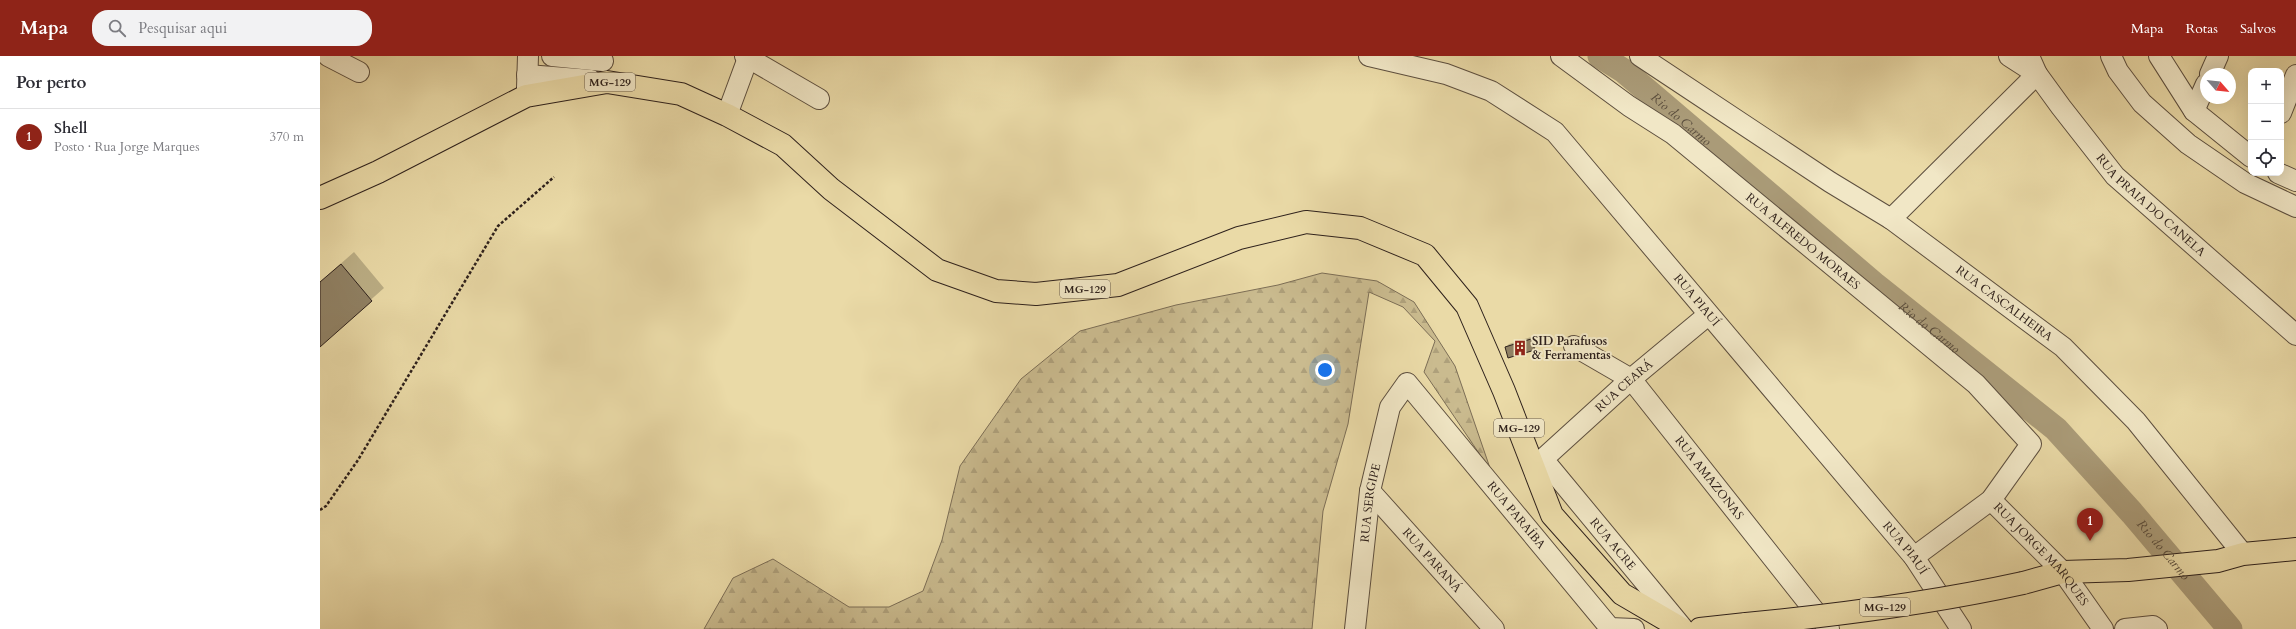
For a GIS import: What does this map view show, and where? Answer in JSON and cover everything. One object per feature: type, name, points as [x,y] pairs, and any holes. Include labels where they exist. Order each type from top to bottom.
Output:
[{"type":"main road","name":"MG-129","points":[[320,198],[378,172],[527,76],[605,71],[681,94],[727,115],[783,145],[831,189],[937,270],[996,291],[1036,294],[1118,285],[1239,238],[1306,222],[1360,228],[1425,255],[1467,306],[1504,391],[1552,515],[1622,594],[1683,629]]},
{"type":"main road","name":"MG-129","points":[[1700,629],[1800,619],[1958,597],[2023,583],[2062,572],[2128,570],[2218,561],[2243,554],[2296,549]]},
{"type":"street","points":[[328,56],[359,72]]},
{"type":"street","points":[[552,56],[605,71]]},
{"type":"street","name":"RUA PIAUÍ","points":[[1369,56],[1446,74],[1491,91],[1554,132],[1914,556],[1961,629]]},
{"type":"street","name":"RUA ALFREDO MORAES","points":[[1561,56],[1629,106],[1673,134],[1976,384],[2031,444],[1991,500]]},
{"type":"street","name":"RUA CASCALHEIRA","points":[[1640,56],[1830,182],[1891,219],[2063,347],[2136,421],[2243,554]]},
{"type":"street","points":[[1891,219],[2038,74],[2009,56]]},
{"type":"street","name":"RUA PRAIA DO CANELA","points":[[2029,56],[2038,74],[2060,107],[2115,176],[2296,335]]},
{"type":"street","points":[[2111,56],[2118,71],[2142,102],[2188,144],[2245,183],[2296,207]]},
{"type":"street","points":[[2159,56],[2194,111],[2248,155]]},
{"type":"street","points":[[2213,68],[2218,56]]},
{"type":"street","points":[[727,115],[747,57],[819,99]]},
{"type":"street","points":[[2284,105],[2296,75]]},
{"type":"street","points":[[2194,111],[2200,98]]},
{"type":"street","points":[[2284,176],[2296,181]]},
{"type":"street","name":"RUA CEARÁ","points":[[1542,459],[1631,379],[1708,315]]},
{"type":"street","name":"RUA AMAZONAS","points":[[1574,346],[1631,379],[1829,629]]},
{"type":"street","name":"RUA SERGIPE","points":[[1355,629],[1370,491],[1390,407],[1407,383]]},
{"type":"street","name":"RUA PARAÍBA","points":[[1407,383],[1610,629],[1634,629]]},
{"type":"street","name":"RUA ACRE","points":[[1542,459],[1683,629]]},
{"type":"street","name":"RUA PARANÁ","points":[[1370,491],[1494,629]]},
{"type":"street","points":[[1914,556],[1991,500]]},
{"type":"street","name":"RUA JORGE MARQUES","points":[[1991,500],[2062,572],[2102,629]]},
{"type":"street","points":[[2125,629],[2153,626],[2157,629]]},
{"type":"path","points":[[320,510],[326,506],[358,460],[498,226],[554,177]]},
{"type":"green space","points":[[1322,273],[1377,281],[1414,302],[1455,366],[1491,471],[1424,372],[1435,341],[1403,307],[1369,292],[1348,424],[1323,511],[1312,629],[704,629],[733,578],[773,559],[849,607],[889,607],[923,591],[942,540],[960,466],[1021,379],[1080,331],[1176,305],[1278,285]]},
{"type":"building","points":[[341,264],[372,301],[320,347],[320,282]]},
{"type":"building","name":"SID Parafusos & Ferramentas","points":[[1531,339],[1535,350],[1508,358],[1505,347]]},
{"type":"waterway","name":"Rio do Carmo","points":[[1600,56],[1624,71],[1874,284],[2056,429],[2132,513],[2230,629]]},
{"type":"place","name":"SID Parafusos & Ferramentas","points":[[1520,348]]},
{"type":"place","name":"Shell","points":[[2090,541]]}]
